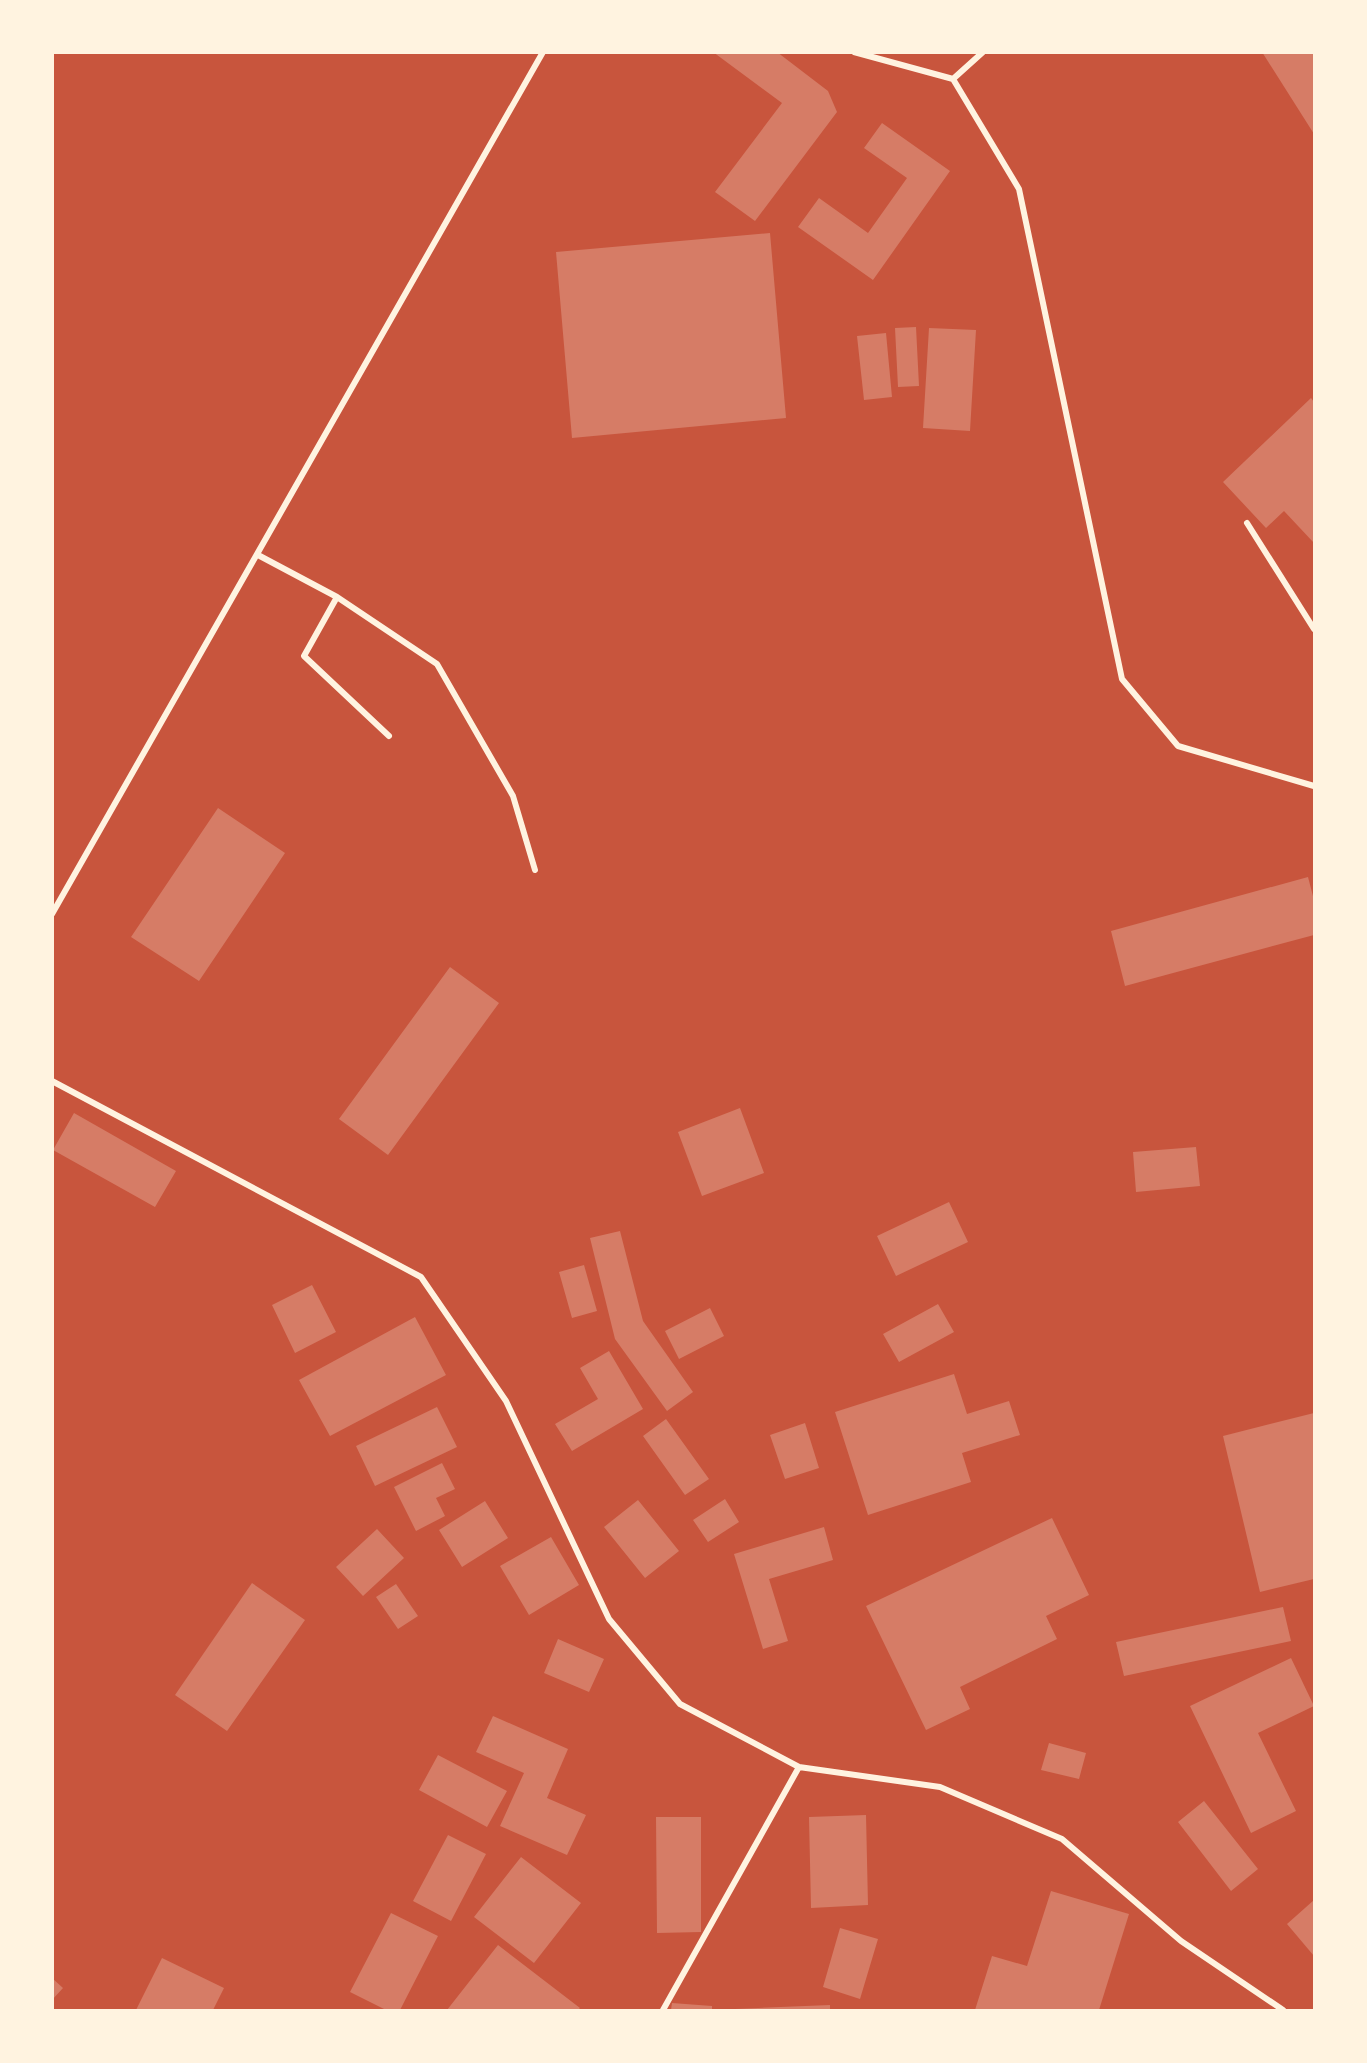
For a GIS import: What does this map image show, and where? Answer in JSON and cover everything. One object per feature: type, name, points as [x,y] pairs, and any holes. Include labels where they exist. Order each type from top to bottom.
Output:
[{"type":"street","points":[[52,914],[543,52]]},
{"type":"street","points":[[854,52],[953,79],[1019,189],[1122,679],[1178,746],[1314,786]]},
{"type":"street","points":[[953,79],[983,52]]},
{"type":"street","points":[[1247,523],[1314,629]]},
{"type":"street","points":[[258,555],[337,597],[437,664],[513,796],[535,870]]},
{"type":"street","points":[[337,597],[304,656],[389,736]]},
{"type":"street","points":[[52,1081],[421,1277],[506,1401],[609,1619],[680,1704],[799,1767],[940,1787],[1062,1839],[1181,1941],[1283,2010]]},
{"type":"street","points":[[663,2010],[799,1767]]},
{"type":"building","points":[[713,52],[777,52],[828,91],[837,112],[755,221],[715,192],[782,103]]},
{"type":"building","points":[[1262,52],[1314,52],[1314,134]]},
{"type":"building","points":[[882,123],[950,171],[873,280],[798,227],[819,198],[868,233],[907,178],[864,148]]},
{"type":"building","points":[[770,233],[786,418],[572,438],[556,252]]},
{"type":"building","points":[[916,327],[919,386],[898,387],[895,328]]},
{"type":"building","points":[[929,328],[976,330],[970,431],[923,428]]},
{"type":"building","points":[[886,333],[892,397],[864,400],[857,336]]},
{"type":"building","points":[[1311,398],[1314,402],[1314,543],[1284,511],[1266,528],[1223,482]]},
{"type":"building","points":[[218,808],[285,853],[199,981],[131,937]]},
{"type":"building","points":[[1308,877],[1314,900],[1314,935],[1125,986],[1111,931]]},
{"type":"building","points":[[450,967],[499,1003],[388,1155],[339,1119]]},
{"type":"building","points":[[740,1108],[764,1173],[702,1196],[678,1132]]},
{"type":"building","points":[[74,1113],[176,1171],[155,1207],[53,1150]]},
{"type":"building","points":[[1196,1147],[1200,1186],[1136,1192],[1133,1152]]},
{"type":"building","points":[[949,1202],[968,1242],[896,1276],[877,1236]]},
{"type":"building","points":[[620,1231],[643,1321],[693,1392],[667,1411],[615,1339],[590,1238]]},
{"type":"building","points":[[584,1265],[597,1311],[572,1318],[559,1272]]},
{"type":"building","points":[[312,1285],[336,1332],[295,1353],[272,1305]]},
{"type":"building","points":[[938,1304],[954,1332],[899,1362],[883,1334]]},
{"type":"building","points":[[710,1308],[724,1336],[679,1359],[665,1331]]},
{"type":"building","points":[[415,1317],[446,1375],[330,1436],[299,1380]]},
{"type":"building","points":[[609,1351],[643,1409],[572,1451],[555,1424],[598,1399],[580,1368]]},
{"type":"building","points":[[954,1374],[967,1414],[1009,1401],[1020,1435],[962,1453],[971,1482],[868,1515],[835,1412]]},
{"type":"building","points":[[437,1407],[457,1447],[375,1486],[356,1446]]},
{"type":"building","points":[[1314,1413],[1314,1579],[1260,1592],[1223,1436]]},
{"type":"building","points":[[666,1419],[709,1479],[685,1495],[643,1436]]},
{"type":"building","points":[[805,1423],[819,1468],[785,1479],[770,1435]]},
{"type":"building","points":[[442,1463],[455,1489],[436,1498],[445,1516],[416,1531],[394,1487]]},
{"type":"building","points":[[725,1499],[739,1522],[708,1542],[693,1520]]},
{"type":"building","points":[[638,1500],[679,1551],[645,1578],[604,1527]]},
{"type":"building","points":[[485,1501],[508,1538],[462,1567],[439,1530]]},
{"type":"building","points":[[1052,1518],[1089,1595],[1046,1616],[1057,1639],[960,1687],[970,1709],[926,1730],[866,1606]]},
{"type":"building","points":[[824,1527],[833,1560],[769,1579],[788,1641],[763,1649],[734,1554]]},
{"type":"building","points":[[377,1529],[404,1558],[363,1596],[336,1567]]},
{"type":"building","points":[[551,1537],[579,1585],[529,1615],[500,1566]]},
{"type":"building","points":[[252,1583],[305,1620],[227,1731],[175,1695]]},
{"type":"building","points":[[396,1584],[418,1616],[398,1629],[376,1597]]},
{"type":"building","points":[[1283,1607],[1291,1641],[1124,1676],[1116,1642]]},
{"type":"building","points":[[558,1639],[604,1659],[589,1692],[544,1673]]},
{"type":"building","points":[[1291,1658],[1314,1706],[1258,1733],[1296,1811],[1251,1833],[1190,1706]]},
{"type":"building","points":[[493,1716],[568,1749],[547,1798],[586,1815],[567,1855],[500,1826],[524,1773],[476,1752]]},
{"type":"building","points":[[1049,1743],[1086,1753],[1079,1779],[1041,1770]]},
{"type":"building","points":[[438,1755],[507,1791],[487,1827],[419,1790]]},
{"type":"building","points":[[1204,1801],[1258,1869],[1231,1891],[1178,1822]]},
{"type":"building","points":[[866,1815],[868,1905],[811,1908],[809,1817]]},
{"type":"building","points":[[656,1817],[701,1817],[701,1932],[657,1933]]},
{"type":"building","points":[[448,1835],[486,1854],[451,1921],[413,1901]]},
{"type":"building","points":[[521,1857],[581,1903],[534,1963],[474,1917]]},
{"type":"building","points":[[1051,1891],[1129,1914],[1099,2010],[975,2010],[992,1956],[1027,1966]]},
{"type":"building","points":[[1314,1900],[1314,1956],[1287,1924]]},
{"type":"building","points":[[391,1913],[438,1936],[400,2010],[386,2010],[350,1992]]},
{"type":"building","points":[[840,1928],[878,1939],[860,1999],[823,1987]]},
{"type":"building","points":[[498,1945],[580,2008],[578,2010],[447,2010]]},
{"type":"building","points":[[162,1958],[224,1988],[213,2010],[136,2010]]},
{"type":"building","points":[[52,1978],[63,1988],[52,2000]]},
{"type":"building","points":[[672,2003],[712,2006],[712,2010],[671,2010]]},
{"type":"building","points":[[830,2005],[830,2010],[735,2010],[735,2009]]}]
